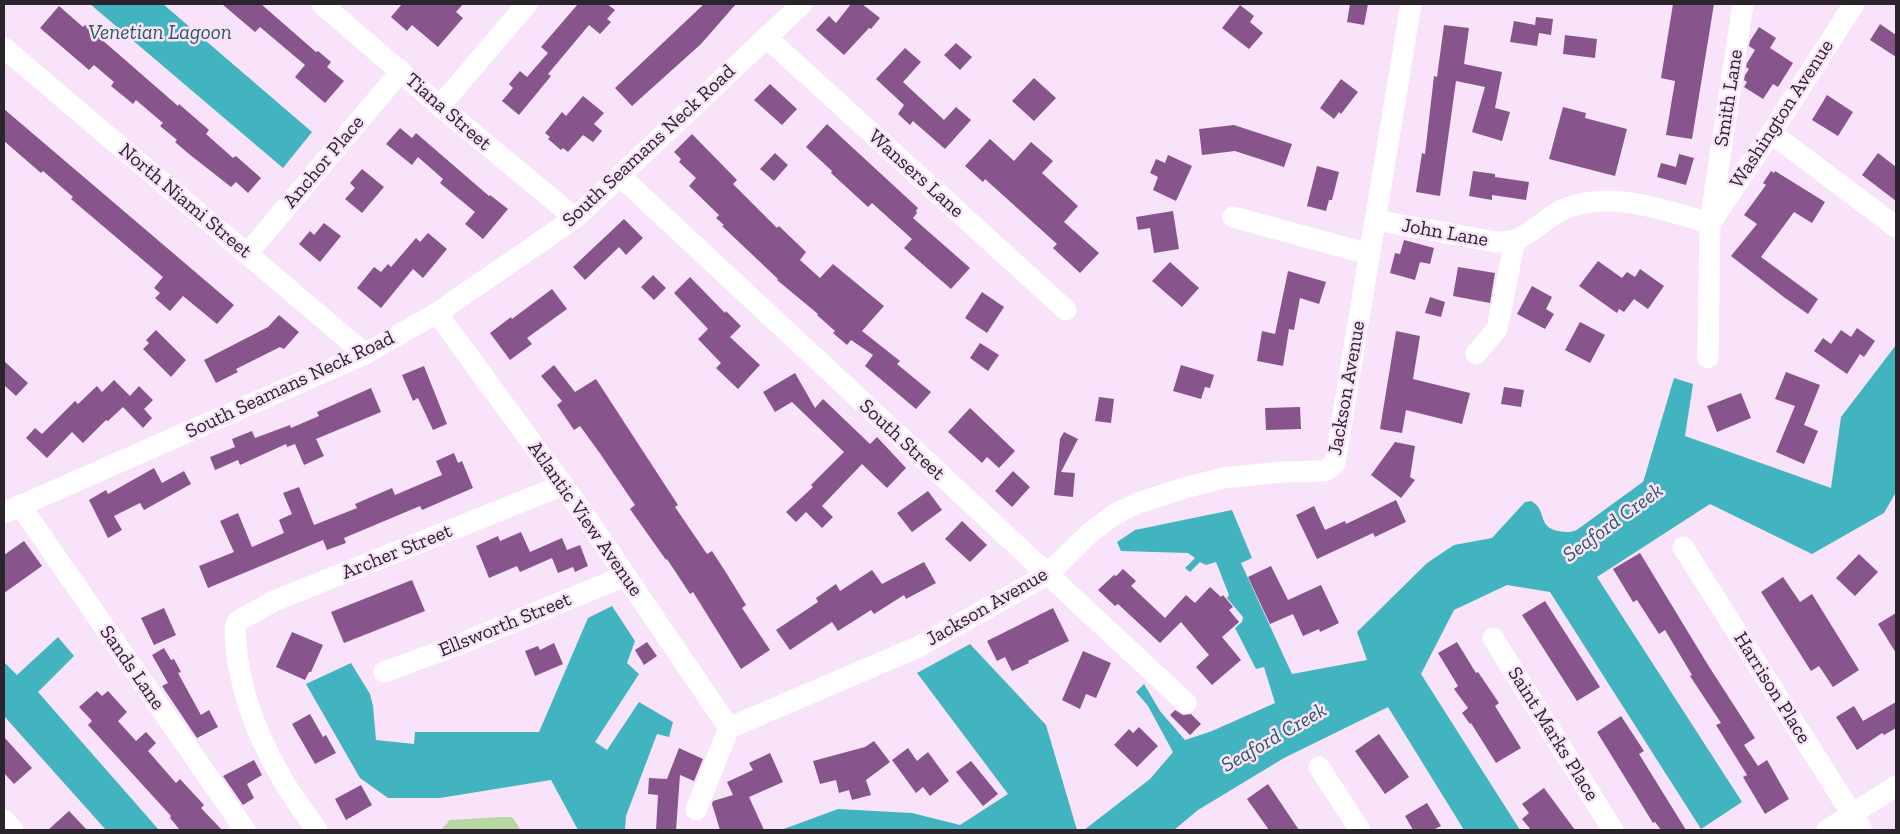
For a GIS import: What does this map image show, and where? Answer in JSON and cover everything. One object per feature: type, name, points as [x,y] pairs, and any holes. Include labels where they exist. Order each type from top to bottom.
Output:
[{"type":"street","name":"Tiana Street","points":[[322,4],[440,106],[575,218]]},
{"type":"street","points":[[440,106],[527,4]]},
{"type":"street","name":"South Seamans Neck Road","points":[[12,509],[365,354],[437,313],[575,218],[802,4]]},
{"type":"street","name":"Jackson Avenue","points":[[729,728],[918,647],[1047,575],[1091,532],[1115,514],[1138,503],[1223,478],[1282,472],[1324,471],[1335,464],[1411,4]]},
{"type":"street","name":"Smith Lane","points":[[1708,358],[1710,223],[1743,4]]},
{"type":"street","name":"Washington Avenue","points":[[1710,223],[1771,133],[1854,4]]},
{"type":"street","name":"Wansers Lane","points":[[766,37],[1066,310]]},
{"type":"street","name":"North Niami Street","points":[[4,48],[365,354]]},
{"type":"street","name":"Anchor Place","points":[[247,254],[401,71]]},
{"type":"street","points":[[1771,133],[1896,228]]},
{"type":"street","name":"South Street","points":[[620,176],[1186,703]]},
{"type":"street","name":"John Lane","points":[[1375,220],[1496,242],[1515,240],[1560,211],[1580,204],[1602,201],[1643,204],[1710,223]]},
{"type":"street","points":[[1233,218],[1370,254]]},
{"type":"street","name":"John Lane","points":[[1476,354],[1497,329],[1515,240]]},
{"type":"street","name":"Atlantic View Avenue","points":[[437,313],[563,484],[729,728]]},
{"type":"street","name":"Archer Street","points":[[316,830],[292,796],[260,737],[245,692],[238,661],[234,626],[238,621],[274,601],[563,484]]},
{"type":"street","name":"Sands Lane","points":[[12,509],[245,830]]},
{"type":"street","name":"Harrison Place","points":[[1683,547],[1857,822]]},
{"type":"street","name":"Ellsworth Street","points":[[384,672],[455,646],[624,576]]},
{"type":"street","name":"Saint Marks Place","points":[[1493,638],[1613,830]]},
{"type":"street","points":[[696,810],[729,728]]},
{"type":"street","points":[[1320,767],[1360,830]]},
{"type":"street","points":[[1828,830],[1857,822],[1896,786]]},
{"type":"street","points":[[4,820],[13,830]]},
{"type":"green space","points":[[512,817],[520,830],[441,830],[450,820]]},
{"type":"water","name":"Venetian Lagoon","points":[[90,4],[163,4],[312,132],[283,168]]},
{"type":"water","points":[[1896,345],[1896,492],[1884,513],[1812,554],[1710,504],[1597,577],[1742,802],[1701,829],[1550,592],[1507,585],[1454,610],[1421,674],[1520,830],[1464,830],[1388,707],[1284,758],[1198,810],[1174,830],[1084,830],[1150,779],[1173,752],[1148,706],[1136,692],[1144,684],[1160,711],[1185,740],[1212,731],[1275,703],[1264,667],[1256,669],[1235,628],[1242,622],[1243,617],[1227,598],[1229,595],[1216,562],[1206,565],[1200,562],[1190,572],[1185,568],[1195,558],[1188,553],[1121,551],[1117,542],[1135,530],[1232,510],[1252,558],[1241,563],[1292,674],[1367,660],[1357,632],[1427,563],[1454,545],[1492,538],[1525,502],[1531,501],[1537,505],[1546,525],[1558,531],[1570,532],[1621,519],[1642,486],[1674,378],[1693,384],[1685,436],[1831,488],[1841,417]]},
{"type":"water","points":[[612,606],[635,641],[627,663],[639,674],[595,742],[607,750],[639,702],[673,722],[669,737],[657,734],[626,816],[625,830],[578,830],[551,780],[440,798],[388,798],[360,778],[306,684],[351,663],[370,694],[376,740],[414,744],[415,732],[539,732],[588,618]]},
{"type":"water","points":[[58,637],[74,656],[38,692],[159,830],[106,830],[4,716],[4,662],[17,675]]},
{"type":"water","points":[[970,644],[1046,725],[1077,830],[781,830],[838,809],[912,813],[960,825],[1008,794],[917,673]]},
{"type":"building","points":[[222,4],[261,4],[316,52],[318,51],[331,62],[327,67],[344,81],[325,103],[295,77],[305,65],[260,27],[255,32]]},
{"type":"building","points":[[402,4],[463,4],[456,12],[463,18],[438,47],[412,25],[407,31],[391,17]]},
{"type":"building","points":[[578,4],[607,4],[615,10],[607,19],[611,22],[600,34],[589,25],[548,74],[551,76],[519,115],[502,101],[513,88],[509,84],[520,71],[527,77],[548,53],[541,47]]},
{"type":"building","points":[[704,4],[736,4],[701,44],[632,106],[615,88]]},
{"type":"building","points":[[851,4],[862,4],[880,18],[844,55],[816,30],[829,16],[836,23]]},
{"type":"building","points":[[1350,4],[1368,4],[1364,25],[1347,22]]},
{"type":"building","points":[[1673,4],[1714,4],[1692,139],[1666,135],[1675,81],[1661,78]]},
{"type":"building","points":[[1240,5],[1254,16],[1250,22],[1263,33],[1249,49],[1222,28]]},
{"type":"building","points":[[59,6],[83,27],[85,25],[178,106],[179,104],[209,130],[206,134],[233,158],[236,156],[261,178],[248,193],[236,182],[231,187],[189,154],[175,142],[177,140],[160,126],[163,123],[136,100],[133,104],[111,86],[114,82],[94,65],[89,70],[40,28]]},
{"type":"building","points":[[1536,17],[1553,19],[1551,35],[1539,33],[1537,46],[1510,42],[1514,21],[1535,25]]},
{"type":"building","points":[[1880,24],[1896,35],[1896,57],[1870,40]]},
{"type":"building","points":[[1444,25],[1469,28],[1464,64],[1502,72],[1495,108],[1510,112],[1502,141],[1472,132],[1485,87],[1456,81],[1440,196],[1416,192],[1422,153],[1425,154],[1434,76],[1437,77]]},
{"type":"building","points":[[1759,27],[1776,38],[1770,48],[1793,63],[1778,87],[1773,84],[1763,99],[1744,87],[1747,82],[1744,80],[1745,75],[1749,69],[1746,67],[1747,63],[1755,50],[1749,46],[1750,41]]},
{"type":"building","points":[[1565,35],[1597,39],[1595,58],[1563,54]]},
{"type":"building","points":[[956,43],[972,57],[960,70],[944,55]]},
{"type":"building","points":[[905,48],[921,62],[903,82],[944,120],[956,107],[971,120],[945,149],[913,121],[910,125],[898,114],[904,105],[876,79]]},
{"type":"building","points":[[1034,78],[1056,98],[1034,121],[1012,101]]},
{"type":"building","points":[[1341,79],[1358,92],[1341,114],[1339,112],[1334,119],[1320,108]]},
{"type":"building","points":[[770,84],[797,109],[782,125],[754,100]]},
{"type":"building","points":[[1827,95],[1853,112],[1838,136],[1812,120]]},
{"type":"building","points":[[583,96],[604,113],[594,124],[602,131],[593,142],[583,135],[568,152],[563,148],[561,150],[548,139],[550,137],[545,133],[562,112],[566,116]]},
{"type":"building","points":[[1563,107],[1586,113],[1585,118],[1627,129],[1615,176],[1549,159]]},
{"type":"building","points":[[4,109],[234,305],[217,324],[183,296],[170,311],[155,298],[160,293],[154,288],[163,277],[71,199],[73,197],[43,171],[41,173],[4,141]]},
{"type":"building","points":[[827,124],[918,208],[913,218],[970,268],[951,289],[904,248],[912,239],[872,203],[868,207],[806,147]]},
{"type":"building","points":[[1234,125],[1292,144],[1284,167],[1235,151],[1202,155],[1199,129]]},
{"type":"building","points":[[400,128],[412,138],[416,133],[489,196],[508,209],[483,239],[465,224],[475,212],[440,183],[443,179],[418,157],[412,165],[386,144]]},
{"type":"building","points":[[692,134],[737,180],[733,184],[777,228],[779,226],[806,252],[800,260],[820,278],[833,264],[884,306],[862,331],[900,361],[897,364],[931,392],[916,409],[865,366],[873,355],[851,340],[847,345],[833,333],[835,331],[818,314],[777,280],[722,226],[724,225],[716,218],[719,215],[689,186],[696,178],[679,162],[681,159],[674,152]]},
{"type":"building","points":[[990,139],[1014,161],[1031,142],[1053,161],[1042,173],[1078,206],[1064,222],[1099,253],[1080,273],[1053,248],[1057,244],[985,179],[983,182],[965,166]]},
{"type":"building","points":[[775,153],[788,165],[774,181],[760,169]]},
{"type":"building","points":[[1878,153],[1896,167],[1896,201],[1862,175]]},
{"type":"building","points":[[1679,154],[1694,158],[1686,185],[1657,177],[1661,163],[1676,167]]},
{"type":"building","points":[[1168,155],[1192,166],[1176,201],[1153,190],[1158,177],[1150,173],[1156,159],[1165,163]]},
{"type":"building","points":[[1317,166],[1339,172],[1332,200],[1329,200],[1326,211],[1307,206]]},
{"type":"building","points":[[362,169],[384,187],[362,213],[345,199],[355,188],[350,183]]},
{"type":"building","points":[[1473,171],[1495,174],[1495,177],[1529,182],[1526,200],[1492,195],[1492,200],[1469,196]]},
{"type":"building","points":[[1771,171],[1774,173],[1775,171],[1825,202],[1812,223],[1794,212],[1761,257],[1818,299],[1808,314],[1731,256],[1757,224],[1744,215],[1766,185],[1763,183]]},
{"type":"building","points":[[1173,211],[1179,249],[1154,253],[1150,228],[1138,230],[1136,217]]},
{"type":"building","points":[[624,219],[643,238],[626,255],[619,247],[585,280],[573,267]]},
{"type":"building","points":[[324,223],[341,236],[320,262],[299,244],[310,231],[314,235]]},
{"type":"building","points":[[428,233],[447,249],[423,278],[413,269],[381,308],[357,288],[374,267],[381,272],[388,264],[391,267],[416,238],[420,242]]},
{"type":"building","points":[[1404,240],[1434,248],[1430,264],[1420,262],[1415,280],[1390,273],[1395,253],[1400,254]]},
{"type":"building","points":[[1598,261],[1622,278],[1627,272],[1635,277],[1640,269],[1664,286],[1648,309],[1634,299],[1624,312],[1619,309],[1617,313],[1579,286]]},
{"type":"building","points":[[1170,262],[1199,288],[1182,307],[1152,281]]},
{"type":"building","points":[[1458,267],[1495,273],[1490,303],[1453,296]]},
{"type":"building","points":[[1288,271],[1326,282],[1319,304],[1300,298],[1294,330],[1289,329],[1283,366],[1257,361],[1262,331],[1275,334]]},
{"type":"building","points":[[653,275],[666,288],[654,300],[641,287]]},
{"type":"building","points":[[690,277],[725,313],[726,311],[741,326],[730,337],[760,365],[738,389],[716,368],[721,363],[698,339],[708,329],[674,293]]},
{"type":"building","points":[[1532,286],[1552,297],[1546,309],[1554,314],[1545,329],[1517,314]]},
{"type":"building","points":[[552,289],[567,309],[527,338],[532,344],[510,360],[490,333]]},
{"type":"building","points":[[982,292],[1004,307],[987,333],[965,318]]},
{"type":"building","points":[[1430,297],[1445,302],[1441,317],[1425,313]]},
{"type":"building","points":[[279,315],[299,332],[284,349],[280,347],[236,369],[238,372],[216,383],[204,360],[268,327]]},
{"type":"building","points":[[1580,322],[1605,335],[1590,363],[1565,350]]},
{"type":"building","points":[[1857,328],[1875,341],[1864,357],[1860,354],[1847,374],[1814,351],[1823,338],[1831,344],[1841,330],[1851,337]]},
{"type":"building","points":[[156,330],[186,360],[171,377],[143,349],[149,343],[146,340]]},
{"type":"building","points":[[1396,331],[1420,336],[1413,379],[1470,393],[1462,424],[1406,410],[1402,433],[1380,429]]},
{"type":"building","points":[[980,343],[999,355],[988,371],[970,358]]},
{"type":"building","points":[[4,361],[28,383],[16,396],[4,385]]},
{"type":"building","points":[[554,365],[575,392],[596,379],[678,505],[675,507],[707,554],[712,551],[725,571],[746,605],[742,608],[770,650],[741,669],[693,592],[690,594],[630,509],[635,505],[599,452],[580,426],[574,430],[557,405],[562,401],[541,376]]},
{"type":"building","points":[[1181,365],[1214,375],[1210,388],[1205,387],[1201,399],[1173,391]]},
{"type":"building","points":[[424,366],[447,424],[433,430],[418,398],[413,401],[402,375]]},
{"type":"building","points":[[1786,372],[1820,385],[1804,425],[1818,431],[1804,464],[1776,452],[1795,406],[1775,399]]},
{"type":"building","points":[[795,373],[815,408],[823,399],[870,444],[877,437],[906,468],[887,488],[862,464],[822,506],[833,517],[822,528],[806,512],[796,522],[786,512],[813,487],[811,485],[844,452],[792,402],[775,412],[763,392]]},
{"type":"building","points":[[114,380],[130,396],[139,386],[153,400],[144,409],[152,418],[143,428],[123,407],[108,421],[106,420],[83,443],[72,432],[47,458],[26,438],[35,428],[42,434],[75,401],[78,404],[97,386],[102,392]]},
{"type":"building","points":[[1504,387],[1524,390],[1521,407],[1501,404]]},
{"type":"building","points":[[371,388],[381,412],[316,439],[324,456],[304,465],[295,444],[287,447],[286,444],[240,465],[238,460],[215,470],[210,457],[235,447],[232,439],[252,431],[255,438],[290,425],[291,428],[319,416],[317,412]]},
{"type":"building","points":[[1741,393],[1751,418],[1717,432],[1707,406]]},
{"type":"building","points":[[1099,397],[1114,399],[1111,423],[1095,421]]},
{"type":"building","points":[[1300,407],[1301,429],[1266,430],[1265,408]]},
{"type":"building","points":[[970,408],[1015,451],[999,468],[987,457],[982,463],[948,432]]},
{"type":"building","points":[[1064,432],[1078,439],[1061,472],[1075,473],[1073,497],[1054,495],[1060,439]]},
{"type":"building","points":[[1395,442],[1415,446],[1410,477],[1415,480],[1401,498],[1371,475]]},
{"type":"building","points":[[454,453],[458,463],[462,461],[473,488],[422,510],[420,506],[344,538],[346,543],[327,550],[323,540],[208,588],[199,566],[234,552],[220,521],[238,513],[252,547],[284,533],[279,520],[292,514],[283,493],[299,487],[314,525],[357,508],[355,504],[392,488],[395,495],[442,475],[436,461]]},
{"type":"building","points":[[154,468],[162,483],[184,471],[191,484],[144,510],[140,503],[114,516],[122,530],[108,538],[89,500],[106,490],[108,494]]},
{"type":"building","points":[[1013,471],[1030,487],[1012,507],[995,491]]},
{"type":"building","points":[[928,491],[942,510],[912,532],[897,513]]},
{"type":"building","points":[[1396,500],[1406,522],[1375,537],[1373,533],[1317,559],[1296,515],[1314,506],[1325,530],[1345,521],[1346,524]]},
{"type":"building","points":[[962,521],[987,545],[970,562],[945,539]]},
{"type":"building","points":[[521,532],[530,552],[562,538],[567,550],[580,545],[588,566],[575,572],[573,567],[558,573],[552,558],[520,572],[517,566],[489,578],[476,546],[498,536],[500,541]]},
{"type":"building","points":[[24,541],[42,566],[4,593],[4,555]]},
{"type":"building","points":[[1640,553],[1755,738],[1744,745],[1758,766],[1767,760],[1789,799],[1765,814],[1743,777],[1747,775],[1716,725],[1721,723],[1690,676],[1692,675],[1665,630],[1659,634],[1637,600],[1633,602],[1613,569]]},
{"type":"building","points":[[1859,554],[1878,572],[1855,596],[1836,578]]},
{"type":"building","points":[[924,562],[936,583],[906,599],[904,595],[874,614],[871,610],[838,631],[832,622],[790,650],[776,630],[818,602],[816,598],[836,584],[840,591],[872,570],[882,584]]},
{"type":"building","points":[[1271,566],[1288,600],[1321,585],[1339,623],[1320,632],[1319,629],[1303,636],[1293,614],[1270,624],[1248,577]]},
{"type":"building","points":[[1123,569],[1136,581],[1131,586],[1165,618],[1186,595],[1195,603],[1210,587],[1221,597],[1223,595],[1233,607],[1229,610],[1239,622],[1222,637],[1241,660],[1212,685],[1196,667],[1209,655],[1181,622],[1160,643],[1118,604],[1115,606],[1098,590]]},
{"type":"building","points":[[1783,577],[1800,602],[1812,594],[1859,670],[1833,687],[1819,666],[1811,671],[1761,592]]},
{"type":"building","points":[[412,580],[425,611],[344,643],[331,612]]},
{"type":"building","points":[[1545,601],[1600,687],[1577,701],[1522,615]]},
{"type":"building","points":[[164,608],[176,635],[154,645],[141,618]]},
{"type":"building","points":[[1053,608],[1069,641],[1012,671],[1005,657],[997,661],[987,641]]},
{"type":"building","points":[[1896,613],[1896,653],[1878,624]]},
{"type":"building","points":[[292,632],[323,645],[311,672],[309,672],[305,680],[276,667]]},
{"type":"building","points":[[647,642],[657,656],[644,665],[635,650]]},
{"type":"building","points":[[1457,642],[1476,673],[1478,672],[1499,703],[1495,706],[1521,748],[1496,763],[1471,723],[1462,713],[1468,708],[1454,689],[1458,686],[1438,653]]},
{"type":"building","points":[[554,643],[563,664],[535,676],[525,651],[538,646],[540,650]]},
{"type":"building","points":[[164,648],[171,660],[174,659],[181,672],[178,673],[201,715],[209,710],[218,727],[197,738],[162,686],[168,683],[152,655]]},
{"type":"building","points":[[1083,651],[1111,663],[1096,698],[1086,694],[1080,709],[1062,700]]},
{"type":"building","points":[[97,691],[102,696],[108,691],[127,712],[118,721],[136,741],[146,732],[156,743],[148,751],[176,783],[180,779],[204,805],[201,808],[222,830],[180,830],[170,818],[171,816],[88,725],[92,721],[79,707]]},
{"type":"building","points":[[1896,702],[1896,728],[1884,735],[1882,733],[1857,750],[1836,717],[1854,706],[1863,721]]},
{"type":"building","points":[[1175,710],[1183,715],[1191,714],[1201,724],[1190,735],[1170,715]]},
{"type":"building","points":[[310,714],[323,737],[326,735],[336,753],[315,764],[292,724]]},
{"type":"building","points":[[1621,716],[1644,751],[1639,754],[1686,830],[1661,830],[1655,822],[1653,823],[1597,732]]},
{"type":"building","points":[[1139,727],[1158,746],[1137,767],[1114,745],[1129,729],[1133,733]]},
{"type":"building","points":[[1379,734],[1409,777],[1385,794],[1355,751]]},
{"type":"building","points":[[4,737],[32,768],[14,784],[4,773]]},
{"type":"building","points":[[874,741],[890,762],[866,780],[871,795],[852,800],[849,790],[839,793],[836,780],[820,784],[813,761],[865,747]]},
{"type":"building","points":[[679,748],[703,759],[694,781],[680,775],[676,830],[656,830],[658,795],[648,794],[649,778],[667,779]]},
{"type":"building","points":[[908,748],[917,761],[928,752],[949,781],[930,796],[923,787],[916,793],[892,760]]},
{"type":"building","points":[[770,753],[783,782],[749,797],[764,830],[720,830],[712,804],[713,801],[733,795],[727,782],[753,770],[749,763]]},
{"type":"building","points":[[254,760],[262,775],[247,784],[254,798],[243,805],[223,776]]},
{"type":"building","points":[[971,761],[998,794],[983,806],[956,772]]},
{"type":"building","points":[[1268,784],[1299,830],[1269,830],[1247,799]]},
{"type":"building","points":[[361,785],[372,805],[346,820],[335,799]]},
{"type":"building","points":[[1544,788],[1575,830],[1531,830],[1522,819],[1529,813],[1522,804]]},
{"type":"building","points":[[1427,803],[1441,826],[1433,830],[1413,830],[1405,816]]},
{"type":"building","points":[[69,811],[87,830],[48,830]]},
{"type":"waterway","name":"Seaford Creek","points":[[1582,546],[1659,490]]}]
